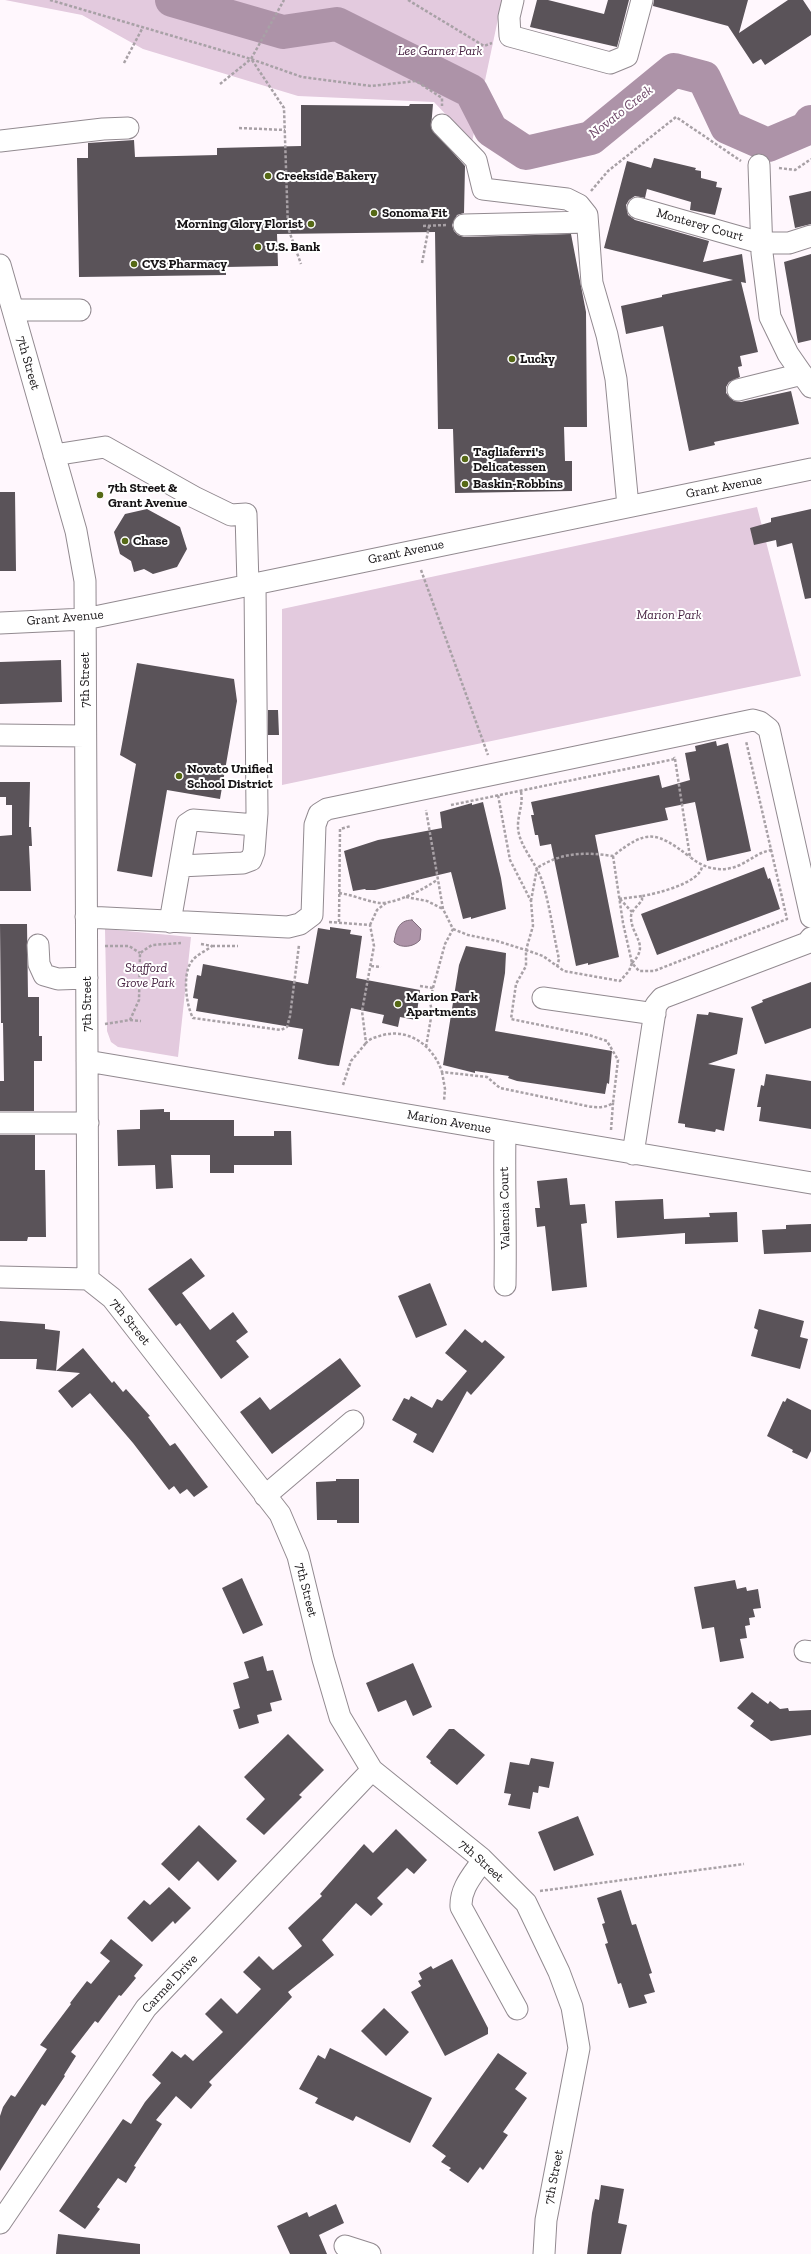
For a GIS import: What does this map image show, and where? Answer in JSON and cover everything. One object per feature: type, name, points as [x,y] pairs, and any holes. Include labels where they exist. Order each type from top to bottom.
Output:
[{"type":"street","points":[[513,0],[509,18],[510,36],[610,63],[627,56],[642,0]]},
{"type":"street","points":[[442,125],[476,160],[483,189],[567,199],[583,213],[592,283],[607,335],[616,379],[628,506]]},
{"type":"street","points":[[0,140],[103,129],[128,128]]},
{"type":"street","name":"Monterey Court","points":[[759,165],[761,243],[770,317],[788,354],[806,380]]},
{"type":"street","name":"Monterey Court","points":[[638,208],[761,243],[789,243],[811,236]]},
{"type":"street","points":[[464,225],[583,213]]},
{"type":"street","name":"7th Street","points":[[0,265],[76,531],[85,581],[88,1279],[112,1298],[280,1514],[298,1556],[322,1659],[340,1717],[372,1770],[483,1860],[526,1903],[559,1972],[572,2007],[579,2048],[546,2220],[544,2254]]},
{"type":"street","points":[[13,310],[80,310]]},
{"type":"street","points":[[738,390],[806,380]]},
{"type":"street","points":[[54,455],[105,447],[200,500],[231,515],[246,514],[251,585],[256,825],[254,852],[251,860],[243,864],[180,866]]},
{"type":"street","name":"Grant Avenue","points":[[0,622],[84,619],[811,469]]},
{"type":"street","points":[[86,917],[170,922],[192,933],[288,927],[300,924],[312,915],[314,825],[319,814],[327,809],[753,720],[760,722],[769,729],[811,917]]},
{"type":"street","points":[[0,735],[85,736]]},
{"type":"street","points":[[170,922],[187,824],[193,820],[256,825]]},
{"type":"street","points":[[633,1154],[656,1005],[662,998],[807,943],[811,938]]},
{"type":"street","points":[[38,945],[39,964],[44,975],[58,978],[87,978]]},
{"type":"street","points":[[543,998],[655,1014]]},
{"type":"street","name":"Marion Avenue","points":[[87,1061],[811,1183]]},
{"type":"street","points":[[0,1122],[88,1123]]},
{"type":"street","name":"Valencia Court","points":[[505,1132],[505,1285]]},
{"type":"street","points":[[0,1277],[88,1279]]},
{"type":"street","points":[[265,1496],[353,1421]]},
{"type":"street","name":"Carmel Drive","points":[[0,2222],[146,2008],[372,1770]]},
{"type":"street","points":[[483,1860],[464,1888],[460,1897],[461,1907],[517,2009]]},
{"type":"street","points":[[345,2246],[370,2254]]},
{"type":"path","points":[[50,0],[251,59],[309,78],[371,86],[416,81],[442,98],[442,125]]},
{"type":"path","points":[[408,0],[484,46],[510,36]]},
{"type":"path","points":[[220,84],[251,59],[284,1]]},
{"type":"path","points":[[124,63],[143,28]]},
{"type":"path","points":[[251,59],[284,108],[288,228],[301,264]]},
{"type":"path","points":[[583,213],[608,171],[676,118],[744,163],[795,170],[811,159]]},
{"type":"path","points":[[239,128],[285,130]]},
{"type":"path","points":[[422,263],[429,226]]},
{"type":"path","points":[[288,228],[302,229]]},
{"type":"path","points":[[423,579],[484,742]]},
{"type":"path","points":[[613,856],[619,899],[632,964],[639,971],[654,971],[787,919],[746,739]]},
{"type":"path","points":[[674,753],[690,857]]},
{"type":"path","points":[[450,806],[675,759]]},
{"type":"path","points":[[521,792],[523,801],[518,822],[518,833],[537,868],[545,892],[559,960],[557,967]]},
{"type":"path","points":[[498,796],[510,860],[531,901]]},
{"type":"path","points":[[419,812],[427,810],[444,909],[453,929],[468,935],[497,941],[544,956],[564,972],[620,981],[629,971],[641,950],[631,918],[632,912],[639,905],[642,896]]},
{"type":"path","points":[[339,922],[340,830],[355,825]]},
{"type":"path","points":[[537,868],[554,859],[576,853],[613,856],[635,840],[651,836],[667,841],[702,866],[728,868],[741,864],[762,852],[772,850]]},
{"type":"path","points":[[619,899],[661,892],[689,880],[698,874],[702,866]]},
{"type":"path","points":[[537,868],[531,901],[533,926],[526,950],[526,966],[516,984],[511,1019],[589,1035],[607,1041],[618,1060],[609,1149]]},
{"type":"path","points":[[340,893],[351,894],[381,903],[405,897],[438,880]]},
{"type":"path","points":[[405,897],[427,901],[444,909]]},
{"type":"path","points":[[619,899],[632,912]]},
{"type":"path","points":[[366,1043],[362,1011],[374,946],[370,925],[377,910],[386,902]]},
{"type":"path","points":[[325,921],[370,925]]},
{"type":"path","points":[[426,1047],[432,1012],[430,1002],[433,988],[445,944],[453,929]]},
{"type":"path","points":[[140,953],[152,946],[192,933],[212,946],[191,961],[188,970],[186,1003],[193,1018],[281,1030],[287,1027],[290,1016],[300,939]]},
{"type":"path","points":[[86,946],[129,946],[140,953]]},
{"type":"path","points":[[130,1020],[139,1000],[140,953]]},
{"type":"path","points":[[371,966],[381,967]]},
{"type":"path","points":[[420,986],[433,988]]},
{"type":"path","points":[[87,1023],[108,1024],[130,1020],[141,1021]]},
{"type":"path","points":[[339,1103],[351,1061],[366,1043],[379,1036],[398,1034],[413,1037],[426,1047],[435,1058],[442,1072],[445,1089],[442,1122]]},
{"type":"path","points":[[442,1072],[487,1077],[500,1088],[595,1108],[613,1103]]},
{"type":"path","points":[[516,1894],[744,1864]]},
{"type":"green space","name":"Lee Garner Park","points":[[5,0],[502,0],[472,142],[434,102],[298,96],[143,49],[82,15]]},
{"type":"green space","name":"Marion Park","points":[[757,507],[801,676],[282,785],[282,609]]},
{"type":"green space","name":"Stafford Grove Park","points":[[105,929],[191,937],[178,1057],[118,1047],[111,1042],[107,1031]]},
{"type":"shaded area","points":[[407,920],[412,920],[421,929],[420,940],[411,946],[400,946],[394,942],[398,927]]},
{"type":"building","points":[[537,0],[548,0],[604,14],[608,0],[629,0],[617,47],[530,27]]},
{"type":"building","points":[[654,0],[748,0],[739,33],[788,0],[803,0],[811,12],[811,35],[765,65],[761,59],[753,64],[728,26],[653,6]]},
{"type":"building","points":[[410,104],[433,104],[431,128],[465,166],[464,213],[457,215],[452,225],[454,231],[458,235],[464,237],[571,234],[586,312],[587,427],[564,427],[565,461],[572,461],[572,491],[455,493],[453,429],[438,429],[435,232],[277,234],[278,266],[226,267],[226,275],[79,277],[77,158],[88,158],[88,143],[134,140],[135,157],[217,155],[217,148],[301,146],[301,105],[409,106]]},
{"type":"building","points":[[654,158],[696,168],[695,170],[701,171],[701,178],[717,182],[716,187],[722,188],[715,215],[690,210],[691,202],[647,189],[645,198],[635,196],[629,200],[626,205],[628,215],[635,220],[709,241],[703,262],[742,254],[746,283],[741,282],[758,352],[740,356],[742,366],[738,367],[740,377],[729,382],[726,387],[726,393],[734,401],[741,402],[791,391],[799,424],[714,442],[715,445],[689,451],[663,326],[626,334],[621,306],[662,297],[662,295],[733,280],[604,248],[627,161],[651,168]]},
{"type":"building","points":[[811,191],[811,224],[795,228],[789,196]]},
{"type":"building","points":[[811,254],[811,340],[798,343],[784,262]]},
{"type":"building","points":[[0,492],[15,492],[16,571],[0,571]]},
{"type":"building","points":[[147,509],[180,527],[187,549],[177,567],[153,574],[144,569],[134,572],[131,561],[120,554],[114,532],[125,514]]},
{"type":"building","points":[[811,509],[811,598],[805,599],[792,543],[777,547],[776,540],[754,545],[750,528],[771,522],[771,518]]},
{"type":"building","points":[[61,660],[62,702],[0,704],[0,662]]},
{"type":"building","name":"Novato Unified School District","points":[[137,663],[234,679],[237,701],[220,799],[167,790],[152,877],[117,871],[136,764],[120,755]]},
{"type":"building","points":[[268,710],[278,710],[279,735],[268,735]]},
{"type":"building","points":[[716,741],[717,746],[728,743],[751,851],[707,861],[695,802],[665,808],[668,820],[595,835],[619,957],[588,965],[588,963],[576,966],[551,844],[540,846],[538,835],[535,835],[531,815],[534,815],[531,802],[659,775],[662,788],[690,780],[685,753],[696,751],[695,746]]},
{"type":"building","points":[[0,782],[30,782],[29,827],[31,827],[32,846],[29,846],[31,891],[0,891],[0,836],[12,835],[12,805],[6,805],[6,797],[0,797]]},
{"type":"building","points":[[483,802],[501,878],[506,909],[471,919],[471,917],[463,919],[451,872],[375,890],[365,889],[353,891],[344,851],[378,840],[442,828],[440,812],[472,803],[472,805]]},
{"type":"building","points":[[764,867],[768,879],[770,878],[780,909],[657,955],[641,914]]},
{"type":"building","points":[[0,924],[27,924],[28,997],[39,997],[39,1036],[42,1036],[42,1061],[34,1061],[34,1111],[0,1111],[0,1081],[4,1081],[3,1023],[1,1023]]},
{"type":"building","points":[[330,927],[351,930],[350,934],[362,936],[356,978],[420,990],[416,1020],[400,1017],[398,1027],[382,1023],[384,1015],[351,1008],[339,1066],[298,1059],[303,1029],[196,1011],[198,999],[193,998],[197,975],[201,976],[203,964],[308,984],[318,928],[330,930]]},
{"type":"building","points":[[466,946],[506,953],[505,973],[495,1031],[612,1051],[609,1084],[607,1083],[605,1094],[517,1081],[508,1078],[509,1076],[475,1071],[475,1073],[443,1065],[459,965]]},
{"type":"building","points":[[811,982],[811,1028],[765,1044],[751,1007],[763,1002],[762,1000]]},
{"type":"building","points":[[709,1012],[743,1018],[737,1054],[708,1064],[735,1069],[724,1131],[716,1129],[715,1132],[685,1127],[685,1124],[678,1123],[697,1014],[708,1015]]},
{"type":"building","points":[[766,1074],[811,1081],[811,1129],[759,1121],[761,1107],[757,1107],[761,1085],[764,1086]]},
{"type":"building","points":[[164,1109],[164,1112],[170,1112],[170,1120],[234,1120],[234,1136],[274,1136],[274,1131],[291,1131],[292,1165],[234,1165],[234,1173],[210,1173],[210,1155],[171,1155],[173,1188],[156,1189],[155,1165],[118,1166],[117,1130],[140,1129],[140,1110]]},
{"type":"building","points":[[0,1135],[35,1135],[35,1170],[45,1170],[46,1237],[28,1237],[27,1241],[0,1241]]},
{"type":"building","points":[[567,1178],[570,1205],[585,1204],[587,1223],[581,1224],[587,1287],[552,1291],[545,1226],[537,1227],[535,1208],[540,1208],[537,1181]]},
{"type":"building","points":[[663,1199],[664,1219],[710,1217],[709,1213],[737,1212],[738,1242],[685,1244],[685,1233],[617,1238],[615,1201]]},
{"type":"building","points":[[811,1224],[811,1252],[764,1254],[762,1230],[786,1229],[786,1225]]},
{"type":"building","points":[[191,1258],[205,1276],[182,1293],[210,1330],[233,1312],[248,1332],[236,1341],[249,1357],[221,1379],[180,1323],[176,1326],[148,1289]]},
{"type":"building","points":[[430,1283],[447,1325],[416,1338],[398,1296]]},
{"type":"building","points":[[759,1309],[804,1321],[800,1337],[808,1339],[800,1369],[751,1356],[758,1330],[754,1328]]},
{"type":"building","points":[[0,1321],[45,1324],[45,1329],[60,1331],[56,1371],[36,1369],[37,1359],[0,1359]]},
{"type":"building","points":[[465,1329],[482,1343],[485,1340],[505,1357],[471,1395],[467,1391],[433,1453],[413,1442],[417,1434],[392,1420],[404,1398],[409,1400],[411,1396],[432,1408],[437,1399],[442,1401],[467,1371],[445,1353]]},
{"type":"building","points":[[83,1348],[112,1383],[114,1381],[123,1392],[126,1389],[150,1416],[148,1417],[170,1446],[175,1443],[208,1487],[194,1497],[187,1489],[180,1494],[174,1486],[169,1490],[133,1443],[90,1393],[72,1408],[58,1391],[80,1373],[56,1371]]},
{"type":"building","points":[[340,1358],[361,1386],[272,1454],[240,1412],[260,1397],[270,1410]]},
{"type":"building","points":[[787,1398],[811,1410],[811,1451],[807,1459],[792,1452],[793,1450],[767,1436],[783,1401],[785,1402]]},
{"type":"building","points":[[336,1479],[359,1479],[359,1523],[337,1523],[337,1520],[317,1520],[316,1482],[336,1481]]},
{"type":"building","points":[[242,1578],[263,1625],[243,1634],[222,1588]]},
{"type":"building","points":[[735,1580],[737,1589],[746,1587],[747,1591],[758,1589],[761,1608],[753,1609],[755,1617],[749,1618],[750,1625],[745,1626],[747,1638],[740,1639],[744,1658],[720,1662],[714,1627],[702,1629],[694,1587]]},
{"type":"building","points":[[263,1656],[267,1671],[273,1670],[282,1700],[270,1703],[272,1711],[257,1715],[259,1723],[239,1729],[233,1710],[240,1708],[233,1683],[249,1678],[244,1662]]},
{"type":"building","points":[[413,1663],[432,1707],[413,1716],[406,1700],[378,1712],[366,1683]]},
{"type":"building","points":[[752,1692],[768,1704],[770,1701],[780,1709],[788,1708],[789,1711],[811,1710],[811,1735],[771,1741],[750,1726],[754,1721],[737,1708]]},
{"type":"building","points":[[449,1729],[454,1729],[485,1755],[457,1785],[430,1763],[431,1761],[426,1757]]},
{"type":"building","points":[[288,1734],[324,1770],[299,1795],[302,1797],[264,1835],[246,1819],[265,1799],[244,1777]]},
{"type":"building","points":[[531,1758],[554,1762],[549,1788],[539,1786],[538,1793],[533,1792],[530,1809],[508,1805],[511,1794],[504,1793],[510,1762],[529,1765]]},
{"type":"building","points":[[578,1816],[594,1855],[554,1871],[538,1832]]},
{"type":"building","points":[[199,1825],[237,1861],[218,1881],[198,1861],[179,1881],[161,1864]]},
{"type":"building","points":[[396,1829],[427,1860],[414,1874],[407,1868],[377,1898],[383,1904],[371,1916],[356,1903],[322,1940],[334,1955],[288,1992],[292,1997],[209,2082],[212,2085],[191,2109],[176,2096],[156,2120],[162,2124],[134,2166],[136,2167],[126,2183],[118,2178],[97,2207],[100,2209],[85,2229],[59,2211],[123,2119],[131,2124],[145,2102],[161,2083],[152,2075],[172,2051],[181,2058],[185,2054],[193,2061],[223,2032],[205,2014],[221,1998],[237,2014],[261,1989],[243,1972],[259,1956],[273,1970],[302,1946],[288,1928],[322,1896],[320,1894],[364,1844],[373,1853]]},
{"type":"building","points":[[169,1887],[191,1908],[175,1924],[173,1921],[152,1942],[127,1918],[144,1900],[150,1905]]},
{"type":"building","points":[[621,1890],[632,1925],[636,1924],[652,1973],[649,1974],[655,1992],[644,1995],[647,2003],[629,2008],[621,1983],[618,1984],[605,1944],[608,1943],[602,1924],[605,1923],[597,1898]]},
{"type":"building","points":[[111,1939],[143,1965],[134,1976],[136,1978],[121,1996],[119,1995],[98,2023],[95,2021],[71,2052],[76,2056],[64,2075],[65,2076],[45,2106],[42,2104],[0,2171],[0,2116],[3,2107],[11,2095],[15,2097],[47,2049],[40,2045],[71,2004],[70,2003],[87,1981],[91,1984],[110,1961],[100,1953]]},
{"type":"building","points":[[452,1959],[488,2028],[488,2034],[445,2056],[411,1992],[421,1986],[418,1981],[422,1979],[419,1973],[431,1966],[433,1969]]},
{"type":"building","points":[[384,2008],[409,2032],[386,2056],[361,2031]]},
{"type":"building","points":[[330,2048],[432,2098],[410,2143],[356,2116],[353,2121],[315,2103],[318,2098],[299,2089],[318,2055],[325,2059]]},
{"type":"building","points":[[498,2053],[527,2073],[515,2089],[527,2098],[503,2132],[508,2135],[483,2170],[480,2167],[468,2183],[449,2170],[451,2168],[441,2162],[446,2156],[432,2146]]},
{"type":"building","points":[[601,2185],[624,2189],[618,2223],[627,2225],[621,2254],[587,2254],[592,2213],[595,2199],[599,2200]]},
{"type":"building","points":[[336,2204],[344,2223],[319,2235],[327,2254],[290,2254],[277,2226],[307,2212],[309,2217]]},
{"type":"building","points":[[58,2234],[140,2244],[140,2254],[56,2254]]},
{"type":"waterway","name":"Novato Creek","points":[[172,0],[283,32],[337,24],[471,91],[491,130],[526,153],[591,138],[674,70],[704,78],[727,127],[768,145],[806,129],[811,122]]},
{"type":"place","name":"Creekside Bakery","points":[[268,176]]},
{"type":"place","name":"Sonoma Fit","points":[[374,213]]},
{"type":"place","name":"Morning Glory Florist","points":[[311,224]]},
{"type":"place","name":"U.S. Bank","points":[[258,247]]},
{"type":"place","name":"CVS Pharmacy","points":[[134,264]]},
{"type":"place","name":"Lucky","points":[[512,359]]},
{"type":"place","name":"Tagliaferri's Delicatessen","points":[[465,459]]},
{"type":"place","name":"Baskin-Robbins","points":[[465,484]]},
{"type":"place","name":"7th Street & Grant Avenue","points":[[100,495]]},
{"type":"place","name":"Chase","points":[[125,541]]},
{"type":"place","name":"Novato Unified School District","points":[[179,776]]},
{"type":"place","name":"Marion Park Apartments","points":[[398,1004]]}]
